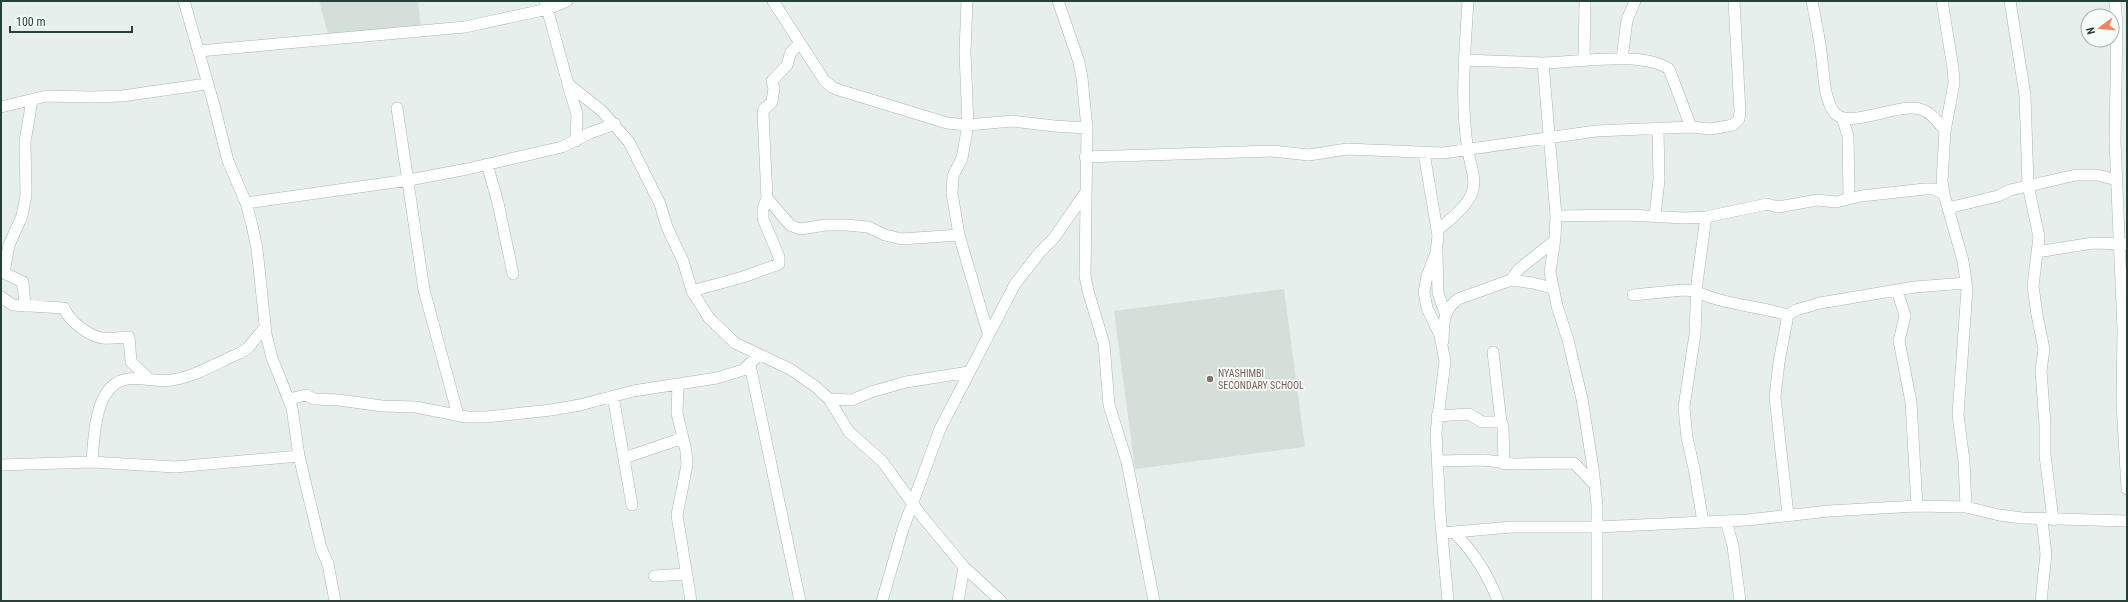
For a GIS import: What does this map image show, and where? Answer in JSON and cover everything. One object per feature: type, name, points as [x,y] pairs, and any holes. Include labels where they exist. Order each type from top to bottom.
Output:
[{"type":"street","points":[[184,1],[199,51],[206,84],[214,106],[228,161],[246,203],[257,249],[265,327],[272,358],[289,399],[299,456],[321,548],[328,564],[335,601]]},
{"type":"street","points":[[199,51],[465,26],[546,5],[568,1]]},
{"type":"street","points":[[772,1],[824,80],[832,88],[946,123],[968,125],[1012,121],[1086,128]]},
{"type":"street","points":[[967,1],[965,52],[968,125],[962,158],[953,174],[952,193],[959,235],[988,333]]},
{"type":"street","points":[[1058,1],[1079,62],[1086,128],[1085,276],[1088,292],[1104,344],[1109,405],[1127,462],[1154,601]]},
{"type":"street","points":[[1437,231],[1463,206],[1472,193],[1474,182],[1468,150],[1464,60],[1468,1]]},
{"type":"street","points":[[1584,59],[1585,1]]},
{"type":"street","points":[[1622,59],[1627,20],[1634,1]]},
{"type":"street","points":[[1085,157],[1272,151],[1309,155],[1347,149],[1424,153],[1468,150],[1596,130],[1691,127],[1711,128],[1733,126],[1739,119],[1740,78],[1734,1]]},
{"type":"street","points":[[1812,1],[1828,98],[1833,111],[1843,120],[1848,136],[1849,198]]},
{"type":"street","points":[[1942,1],[1954,82],[1945,131],[1944,194],[1963,261],[1966,283],[1958,415],[1964,461],[1966,507]]},
{"type":"street","points":[[2010,1],[2025,94],[2028,185],[2040,237],[2034,286],[2037,315],[2044,349],[2041,371],[2045,419],[2047,519],[2042,601]]},
{"type":"street","points":[[2115,1],[2117,25],[2115,141],[2123,245],[2122,403],[2127,489]]},
{"type":"street","points":[[546,5],[577,114],[576,141]]},
{"type":"street","points":[[692,291],[743,277],[779,264],[779,257],[764,219],[763,209],[767,198],[763,113],[764,109],[772,102],[774,88],[772,81],[787,66],[791,52],[800,43]]},
{"type":"street","points":[[1464,60],[1560,63],[1584,59],[1622,59],[1662,64],[1670,69],[1691,127]]},
{"type":"street","points":[[1542,63],[1550,137],[1556,216],[1555,238],[1553,242],[1550,266],[1552,288],[1568,340],[1582,399],[1595,485],[1597,527],[1597,601]]},
{"type":"street","points":[[1,107],[47,96],[122,96],[206,84]]},
{"type":"street","points":[[568,84],[615,124],[629,142],[650,181],[683,261],[692,291],[709,318],[735,343],[790,369],[816,387],[828,399],[849,432],[882,461],[913,504],[964,567],[1001,601]]},
{"type":"street","points":[[25,306],[23,282],[4,273],[9,245],[22,216],[26,195],[25,142],[32,100]]},
{"type":"street","points":[[1843,120],[1909,107],[1926,112],[1945,131]]},
{"type":"street","points":[[397,108],[409,180],[424,290],[458,415]]},
{"type":"street","points":[[246,203],[409,180],[487,164],[562,147],[615,124]]},
{"type":"street","points":[[1655,216],[1658,180],[1658,129]]},
{"type":"street","points":[[1424,153],[1438,245],[1427,276],[1424,292],[1427,308],[1443,346]]},
{"type":"street","points":[[487,164],[498,203],[513,274]]},
{"type":"street","points":[[1948,208],[1998,196],[2010,190],[2028,185],[2076,175],[2097,175],[2117,180]]},
{"type":"street","points":[[1556,216],[1706,217],[1767,204],[1778,207],[1817,200],[1836,202],[1849,198],[1925,188],[1934,189],[1944,194]]},
{"type":"street","points":[[882,601],[895,554],[940,429],[988,333],[1022,274],[1054,238],[1086,192]]},
{"type":"street","points":[[767,198],[790,225],[800,229],[826,225],[847,224],[868,227],[885,235],[902,239],[959,235]]},
{"type":"street","points":[[1703,522],[1694,468],[1687,438],[1684,406],[1695,334],[1701,246],[1706,217]]},
{"type":"street","points":[[1511,280],[1519,269],[1553,242]]},
{"type":"street","points":[[2037,252],[2093,243],[2123,245]]},
{"type":"street","points":[[1436,253],[1438,293],[1445,313],[1443,346],[1445,371],[1438,416],[1438,461],[1448,601]]},
{"type":"street","points":[[1445,313],[1458,299],[1511,280],[1533,283],[1552,288]]},
{"type":"street","points":[[1788,516],[1775,397],[1779,362],[1788,315],[1796,310],[1820,303],[1897,290],[1966,283]]},
{"type":"street","points":[[1633,295],[1683,290],[1697,291],[1714,300],[1771,310],[1788,315]]},
{"type":"street","points":[[1897,290],[1905,316],[1899,341],[1911,402],[1917,506]]},
{"type":"street","points":[[1,297],[12,305],[64,308],[67,314],[93,336],[104,339],[129,337],[132,362],[148,378]]},
{"type":"street","points":[[92,462],[95,421],[110,388],[122,380],[148,378],[160,381],[186,377],[248,348],[265,327]]},
{"type":"street","points":[[1493,352],[1501,422],[1503,426],[1504,464]]},
{"type":"street","points":[[289,399],[306,395],[314,399],[339,400],[382,406],[416,407],[466,417],[486,417],[551,410],[633,390],[678,385],[731,374],[743,370],[750,365],[758,355]]},
{"type":"street","points":[[750,365],[800,601]]},
{"type":"street","points":[[828,399],[852,400],[906,382],[969,372]]},
{"type":"street","points":[[678,385],[677,413],[687,465],[678,502],[677,515],[691,601]]},
{"type":"street","points":[[613,396],[632,505]]},
{"type":"street","points":[[1438,416],[1469,414],[1482,422],[1501,422]]},
{"type":"street","points":[[624,458],[683,438]]},
{"type":"street","points":[[1,465],[92,462],[175,468],[299,456]]},
{"type":"street","points":[[1438,461],[1484,460],[1504,464],[1574,463],[1595,485]]},
{"type":"street","points":[[1442,533],[1512,527],[1597,527],[1726,521],[1788,516],[1835,510],[1917,506],[1966,507],[1999,515],[2047,519],[2127,521]]},
{"type":"street","points":[[1726,521],[1733,546],[1740,601]]},
{"type":"street","points":[[1455,533],[1479,560],[1492,584],[1498,601]]},
{"type":"street","points":[[958,601],[964,567]]},
{"type":"street","points":[[654,576],[686,574]]},
{"type":"shaded area","points":[[319,1],[418,1],[421,28],[329,37]]},
{"type":"shaded area","name":"NYASHIMBI SECONDARY SCHOOL","points":[[1284,289],[1305,447],[1135,469],[1114,311]]},
{"type":"place","name":"NYASHIMBI SECONDARY SCHOOL","points":[[1210,379]]}]
